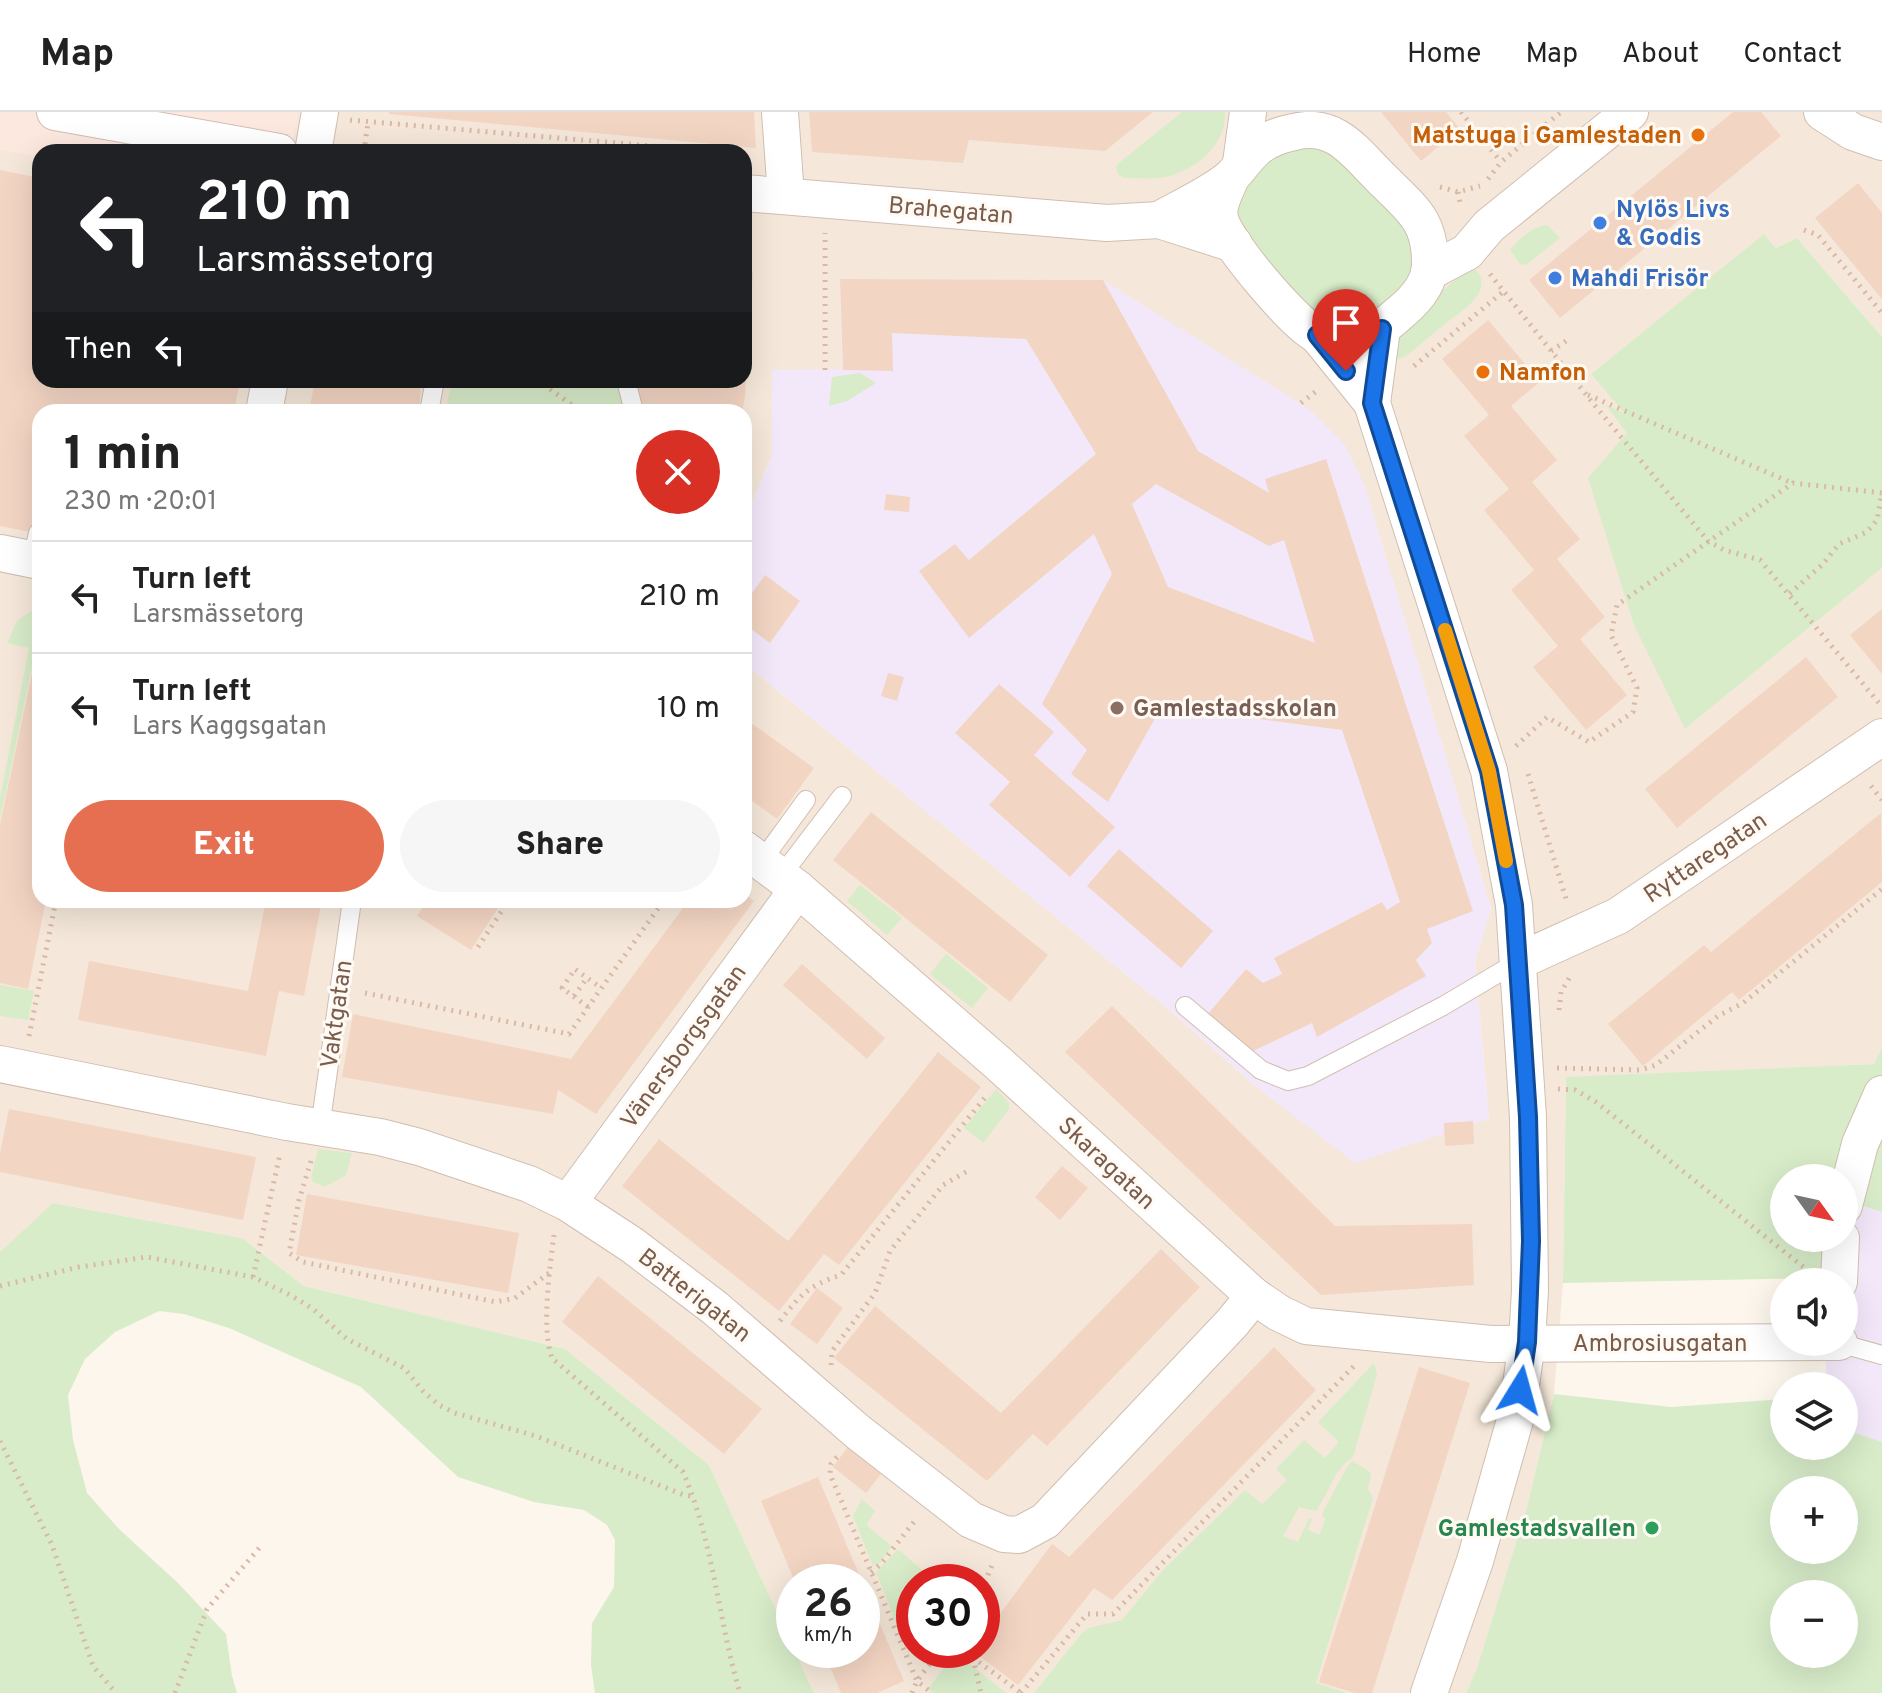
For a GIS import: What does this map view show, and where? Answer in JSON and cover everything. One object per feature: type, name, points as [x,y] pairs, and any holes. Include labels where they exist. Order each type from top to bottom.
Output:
[{"type":"street","points":[[55,112],[234,144]]},
{"type":"street","points":[[780,112],[786,196]]},
{"type":"street","points":[[1248,112],[1236,171],[1219,215],[1226,234],[1234,244],[1298,321],[1317,335],[1372,403],[1489,771],[1514,905],[1528,1117],[1531,1241],[1527,1342],[1517,1413],[1475,1561],[1429,1693]]},
{"type":"street","points":[[1429,272],[1467,252],[1481,236],[1630,112]]},
{"type":"street","points":[[1822,112],[1853,132],[1882,142]]},
{"type":"street","points":[[318,144],[335,116]]},
{"type":"street","points":[[1236,171],[1274,136],[1309,128],[1320,121],[1342,139],[1426,226],[1430,250],[1429,272],[1422,289],[1408,306],[1382,329],[1357,341],[1317,335]]},
{"type":"street","name":"Brahegatan","points":[[1159,220],[1236,171]]},
{"type":"street","name":"Brahegatan","points":[[752,194],[1107,223],[1159,220],[1234,244]]},
{"type":"street","points":[[1420,219],[1472,221],[1481,236]]},
{"type":"street","points":[[1372,403],[1382,329]]},
{"type":"street","name":"Ryttaregatan","points":[[1519,961],[1618,916],[1882,737]]},
{"type":"street","name":"Skaragatan","points":[[771,869],[1007,1071],[1254,1296],[1279,1313],[1306,1326],[1491,1344],[1527,1342]]},
{"type":"street","name":"Vänersborgsgatan","points":[[752,900],[771,869]]},
{"type":"street","name":"Vänersborgsgatan","points":[[568,1203],[747,908]]},
{"type":"street","name":"Batterigatan","points":[[11,1066],[304,1125],[380,1137],[529,1184],[568,1203],[632,1245],[715,1308],[936,1495],[971,1520],[1004,1534],[1019,1535],[1045,1521],[1254,1296]]},
{"type":"street","points":[[1855,1164],[1860,1144],[1882,1094]]},
{"type":"street","name":"Ambrosiusgatan","points":[[1527,1342],[1770,1342]]},
{"type":"lane","points":[[771,869],[842,796]]},
{"type":"lane","points":[[771,869],[806,800]]},
{"type":"lane","name":"Vaktgatan","points":[[304,1125],[350,908]]},
{"type":"lane","points":[[1185,1006],[1261,1070],[1288,1081],[1308,1076],[1443,1006],[1519,961]]},
{"type":"lane","points":[[1858,1348],[1882,1355]]},
{"type":"path","points":[[1461,112],[1501,162]]},
{"type":"path","points":[[1458,192],[1478,188],[1501,162],[1561,112]]},
{"type":"path","points":[[335,116],[368,122],[627,144]]},
{"type":"path","points":[[365,144],[368,122]]},
{"type":"path","points":[[825,370],[825,233],[831,200]]},
{"type":"path","points":[[1804,230],[1818,235],[1882,313]]},
{"type":"path","points":[[1481,236],[1504,291],[1708,541],[1724,550],[1760,560],[1882,706]]},
{"type":"path","points":[[1410,374],[1416,362],[1504,291]]},
{"type":"path","points":[[1551,351],[1566,341]]},
{"type":"path","points":[[548,388],[571,404]]},
{"type":"path","points":[[1585,394],[1793,483],[1882,493],[1877,520],[1867,532],[1839,544],[1823,564],[1788,595]]},
{"type":"path","points":[[1489,771],[1547,717],[1589,742],[1633,712],[1637,688],[1611,635],[1617,605],[1793,483]]},
{"type":"path","points":[[1514,729],[1523,758]]},
{"type":"path","points":[[1527,772],[1579,935]]},
{"type":"path","points":[[1554,1069],[1640,1070],[1656,1065],[1718,1016],[1743,1003],[1882,889]]},
{"type":"path","points":[[11,1066],[54,908]]},
{"type":"path","points":[[478,947],[504,908]]},
{"type":"path","points":[[355,991],[569,1034],[658,908]]},
{"type":"path","points":[[588,1007],[562,988],[575,969],[601,988]]},
{"type":"path","points":[[574,997],[587,978]]},
{"type":"path","points":[[759,1346],[800,1295],[813,1285],[841,1275],[1007,1071]]},
{"type":"path","points":[[1554,1088],[1575,1090],[1596,1102],[1813,1268]]},
{"type":"path","points":[[253,1277],[304,1125]]},
{"type":"path","points":[[810,1390],[833,1363],[832,1351],[875,1293],[890,1251],[943,1185],[971,1169]]},
{"type":"path","points":[[299,1200],[289,1253],[303,1262],[496,1302],[515,1298],[550,1273]]},
{"type":"path","points":[[568,1203],[554,1234],[548,1348],[552,1358],[683,1472],[710,1551],[730,1660],[740,1693]]},
{"type":"path","points":[[0,1286],[79,1267],[147,1257],[253,1277],[313,1309],[347,1339],[404,1368],[423,1391],[439,1405],[455,1413],[536,1436],[693,1496]]},
{"type":"path","points":[[990,1668],[1021,1693],[1087,1614],[1113,1614],[1365,1355],[1368,1333]]},
{"type":"path","points":[[858,1432],[831,1464],[830,1474],[868,1564]]},
{"type":"path","points":[[0,1441],[52,1545],[93,1666],[116,1693]]},
{"type":"path","points":[[880,1565],[936,1495]]},
{"type":"path","points":[[175,1693],[207,1609],[261,1546]]},
{"type":"path","points":[[880,1593],[917,1681],[932,1693]]},
{"type":"path","points":[[912,1693],[927,1668]]},
{"type":"path","points":[[975,1668],[981,1693]]},
{"type":"shaded area","points":[[0,112],[298,114],[292,144],[32,144],[32,155],[0,149]]},
{"type":"shaded area","points":[[289,112],[1882,112],[1882,337],[1797,238],[1776,248],[1764,235],[1591,374],[1634,425],[1685,729],[1882,568],[1882,1047],[1874,1064],[1566,1078],[1563,1283],[1554,1394],[1527,1507],[1477,1668],[1466,1693],[814,1693],[802,1668],[880,1668],[880,1564],[776,1564],[776,1611],[709,1465],[565,1349],[304,1286],[242,1238],[54,1203],[0,1252],[0,149],[32,155],[32,388],[752,388],[752,144],[291,144],[297,114]]},
{"type":"shaded area","name":"Gamlestadsskolan","points":[[840,279],[1103,280],[1309,409],[1345,445],[1364,484],[1491,908],[1475,961],[1489,1119],[1355,1163],[1255,1086],[1172,1012],[752,670],[752,504],[772,455],[772,370],[842,369]]},
{"type":"shaded area","points":[[1858,1204],[1882,1212],[1882,1442],[1858,1434],[1858,1372],[1826,1372],[1826,1356],[1858,1356],[1858,1268],[1844,1268],[1844,1252],[1858,1252]]},
{"type":"green space","points":[[1182,112],[1225,112],[1221,134],[1209,153],[1191,167],[1170,176],[1124,178],[1118,174],[1116,167],[1120,162]]},
{"type":"green space","points":[[1324,144],[1407,223],[1417,274],[1382,311],[1359,322],[1335,325],[1318,318],[1300,303],[1238,223],[1237,205],[1244,180],[1283,146]]},
{"type":"green space","points":[[1547,225],[1560,238],[1526,265],[1520,264],[1510,250],[1526,234]]},
{"type":"green space","points":[[1764,234],[1776,248],[1797,238],[1882,337],[1882,568],[1685,729],[1634,625],[1588,478],[1627,433],[1606,405],[1624,413],[1591,374]]},
{"type":"green space","points":[[1472,266],[1482,283],[1475,299],[1406,356],[1394,360],[1397,340],[1414,314]]},
{"type":"green space","points":[[860,373],[876,383],[847,401],[829,406],[832,377]]},
{"type":"green space","points":[[450,388],[618,388],[624,404],[447,404]]},
{"type":"green space","points":[[32,611],[32,667],[0,820],[0,798],[29,648],[7,643],[17,621]]},
{"type":"green space","points":[[860,885],[902,918],[887,935],[847,901]]},
{"type":"green space","points":[[946,954],[988,988],[972,1008],[930,974]]},
{"type":"green space","points":[[0,985],[34,991],[28,1020],[0,1016]]},
{"type":"green space","points":[[1882,1047],[1882,1212],[1858,1204],[1858,1164],[1770,1164],[1770,1252],[1825,1252],[1824,1268],[1770,1268],[1770,1279],[1563,1283],[1566,1077],[1874,1064]]},
{"type":"green space","points":[[996,1089],[1009,1103],[1009,1109],[983,1143],[964,1128]]},
{"type":"green space","points":[[318,1149],[352,1153],[346,1175],[325,1187],[313,1182],[311,1177]]},
{"type":"green space","points":[[53,1203],[242,1238],[304,1286],[565,1349],[709,1465],[776,1610],[776,1668],[802,1668],[814,1693],[595,1693],[591,1665],[592,1623],[614,1587],[615,1540],[607,1525],[584,1510],[534,1502],[458,1477],[361,1387],[229,1328],[184,1314],[159,1311],[115,1332],[85,1359],[68,1395],[73,1440],[87,1493],[119,1529],[178,1583],[226,1634],[237,1693],[0,1693],[0,1252]]},
{"type":"green space","points":[[1374,1363],[1377,1374],[1353,1457],[1336,1475],[1316,1511],[1299,1507],[1283,1536],[1298,1542],[1309,1518],[1312,1519],[1308,1530],[1319,1535],[1326,1518],[1322,1516],[1324,1510],[1353,1461],[1371,1473],[1368,1489],[1373,1498],[1316,1683],[1347,1693],[1034,1693],[1082,1633],[1088,1628],[1122,1620],[1162,1571],[1245,1490],[1262,1504],[1287,1480],[1276,1469],[1304,1440],[1325,1458],[1339,1442],[1318,1422]]},
{"type":"green space","name":"Gamlestadsvallen","points":[[1554,1394],[1671,1407],[1770,1400],[1770,1460],[1858,1460],[1858,1434],[1882,1442],[1882,1693],[1466,1693],[1477,1668],[1527,1507]]},
{"type":"green space","points":[[862,1499],[875,1511],[866,1525],[892,1546],[879,1564],[872,1564],[853,1516]]},
{"type":"green space","points":[[898,1549],[915,1564],[896,1564],[896,1623],[880,1582],[880,1568]]},
{"type":"green space","points":[[944,1668],[975,1668],[1006,1693],[934,1693],[928,1689]]},
{"type":"building","points":[[754,112],[756,148],[752,148],[752,144],[713,144],[389,114]]},
{"type":"building","points":[[809,112],[1153,112],[1105,151],[969,140],[963,163],[812,152]]},
{"type":"building","points":[[1381,112],[1446,112],[1460,129],[1421,161]]},
{"type":"building","points":[[1733,112],[1761,112],[1781,136],[1560,318],[1529,280]]},
{"type":"building","points":[[0,170],[32,176],[32,388],[238,388],[236,404],[32,404],[32,532],[0,526]]},
{"type":"building","points":[[1858,183],[1882,213],[1882,299],[1815,218]]},
{"type":"building","points":[[840,279],[1103,280],[1198,451],[1269,493],[1265,479],[1326,459],[1473,911],[1427,929],[1432,943],[1416,960],[1426,976],[1317,1037],[1312,1023],[1253,1051],[1207,1015],[1246,969],[1263,983],[1282,974],[1274,958],[1382,902],[1387,910],[1400,902],[1342,730],[1162,706],[1108,802],[1071,774],[1087,750],[1042,704],[1112,574],[1094,534],[969,638],[919,571],[955,544],[969,560],[1096,454],[1026,339],[892,333],[893,371],[843,370]],"holes":[[[1156,484],[1269,546],[1284,540],[1315,643],[1168,587],[1132,504]]]},
{"type":"building","points":[[1488,320],[1540,382],[1511,406],[1557,460],[1532,482],[1580,539],[1557,559],[1605,617],[1580,639],[1627,695],[1586,730],[1533,667],[1558,646],[1511,590],[1534,570],[1484,510],[1509,489],[1464,436],[1489,415],[1442,359]]},
{"type":"building","points":[[314,388],[420,388],[420,404],[310,404]]},
{"type":"building","points":[[636,388],[746,388],[744,404],[638,404]]},
{"type":"building","points":[[886,494],[910,497],[909,512],[884,510]]},
{"type":"building","points":[[765,575],[800,601],[770,643],[752,630],[752,593]]},
{"type":"building","points":[[1882,609],[1882,674],[1850,635]]},
{"type":"building","points":[[1806,657],[1838,697],[1677,828],[1645,789]]},
{"type":"building","points":[[32,673],[32,908],[44,908],[28,989],[0,983],[0,825]]},
{"type":"building","points":[[888,673],[904,677],[897,701],[881,696]]},
{"type":"building","points":[[999,684],[1054,732],[1034,755],[1115,827],[1070,877],[989,805],[1010,782],[955,733]]},
{"type":"building","points":[[752,724],[814,768],[777,819],[752,801]]},
{"type":"building","points":[[871,812],[1048,955],[1010,1002],[833,860]]},
{"type":"building","points":[[1881,813],[1882,882],[1739,1000],[1732,992],[1643,1066],[1608,1024],[1704,945],[1711,952]]},
{"type":"building","points":[[1119,849],[1213,931],[1181,968],[1087,886]]},
{"type":"building","points":[[264,908],[320,908],[304,996],[279,991],[266,1056],[78,1020],[89,961],[248,991]]},
{"type":"building","points":[[422,908],[498,908],[471,950],[417,916]]},
{"type":"building","points":[[683,908],[749,908],[596,1114],[558,1090],[553,1114],[342,1077],[353,1014],[571,1059]]},
{"type":"building","points":[[802,964],[885,1038],[867,1059],[783,985]]},
{"type":"building","points":[[1112,1006],[1335,1226],[1472,1224],[1474,1285],[1321,1295],[1065,1052]]},
{"type":"building","points":[[938,1052],[981,1087],[839,1265],[824,1254],[779,1311],[622,1186],[659,1139],[788,1241]]},
{"type":"building","points":[[9,1109],[256,1157],[243,1220],[0,1172],[0,1153]]},
{"type":"building","points":[[1473,1121],[1474,1144],[1445,1146],[1444,1123]]},
{"type":"building","points":[[1062,1166],[1088,1188],[1060,1220],[1035,1197]]},
{"type":"building","points":[[307,1194],[519,1233],[508,1293],[296,1255]]},
{"type":"building","points":[[1161,1249],[1200,1287],[1047,1446],[1033,1434],[987,1481],[834,1358],[875,1306],[1001,1413]]},
{"type":"building","points":[[598,1276],[762,1409],[724,1454],[562,1322]]},
{"type":"building","points":[[817,1288],[843,1308],[817,1344],[790,1324]]},
{"type":"building","points":[[1274,1347],[1316,1390],[1112,1600],[1094,1588],[1018,1685],[995,1668],[1000,1668],[1000,1614],[1052,1544],[1069,1557]]},
{"type":"building","points":[[1419,1367],[1470,1383],[1372,1693],[1355,1693],[1319,1682]]},
{"type":"building","points":[[848,1447],[881,1474],[866,1493],[833,1467]]},
{"type":"building","points":[[818,1477],[855,1564],[787,1564],[761,1501]]},
{"type":"building","points":[[880,1624],[904,1681],[877,1693],[841,1693],[831,1668],[880,1668]]},
{"type":"slow traffic","points":[[1445,630],[1489,771],[1506,861]]},
{"type":"place","name":"Matstuga i Gamlestaden","points":[[1698,135]]},
{"type":"place","name":"Nylös Livs & Godis","points":[[1600,223]]},
{"type":"place","name":"Mahdi Frisör","points":[[1555,278]]},
{"type":"place","name":"Namfon","points":[[1483,372]]},
{"type":"place","name":"Gamlestadsskolan","points":[[1117,708]]},
{"type":"place","name":"Gamlestadsvallen","points":[[1652,1528]]},
{"type":"route","points":[[1346,371],[1317,335],[1357,341],[1382,329],[1372,403],[1489,771],[1514,905],[1528,1117],[1531,1241],[1527,1342],[1520,1390]]}]
